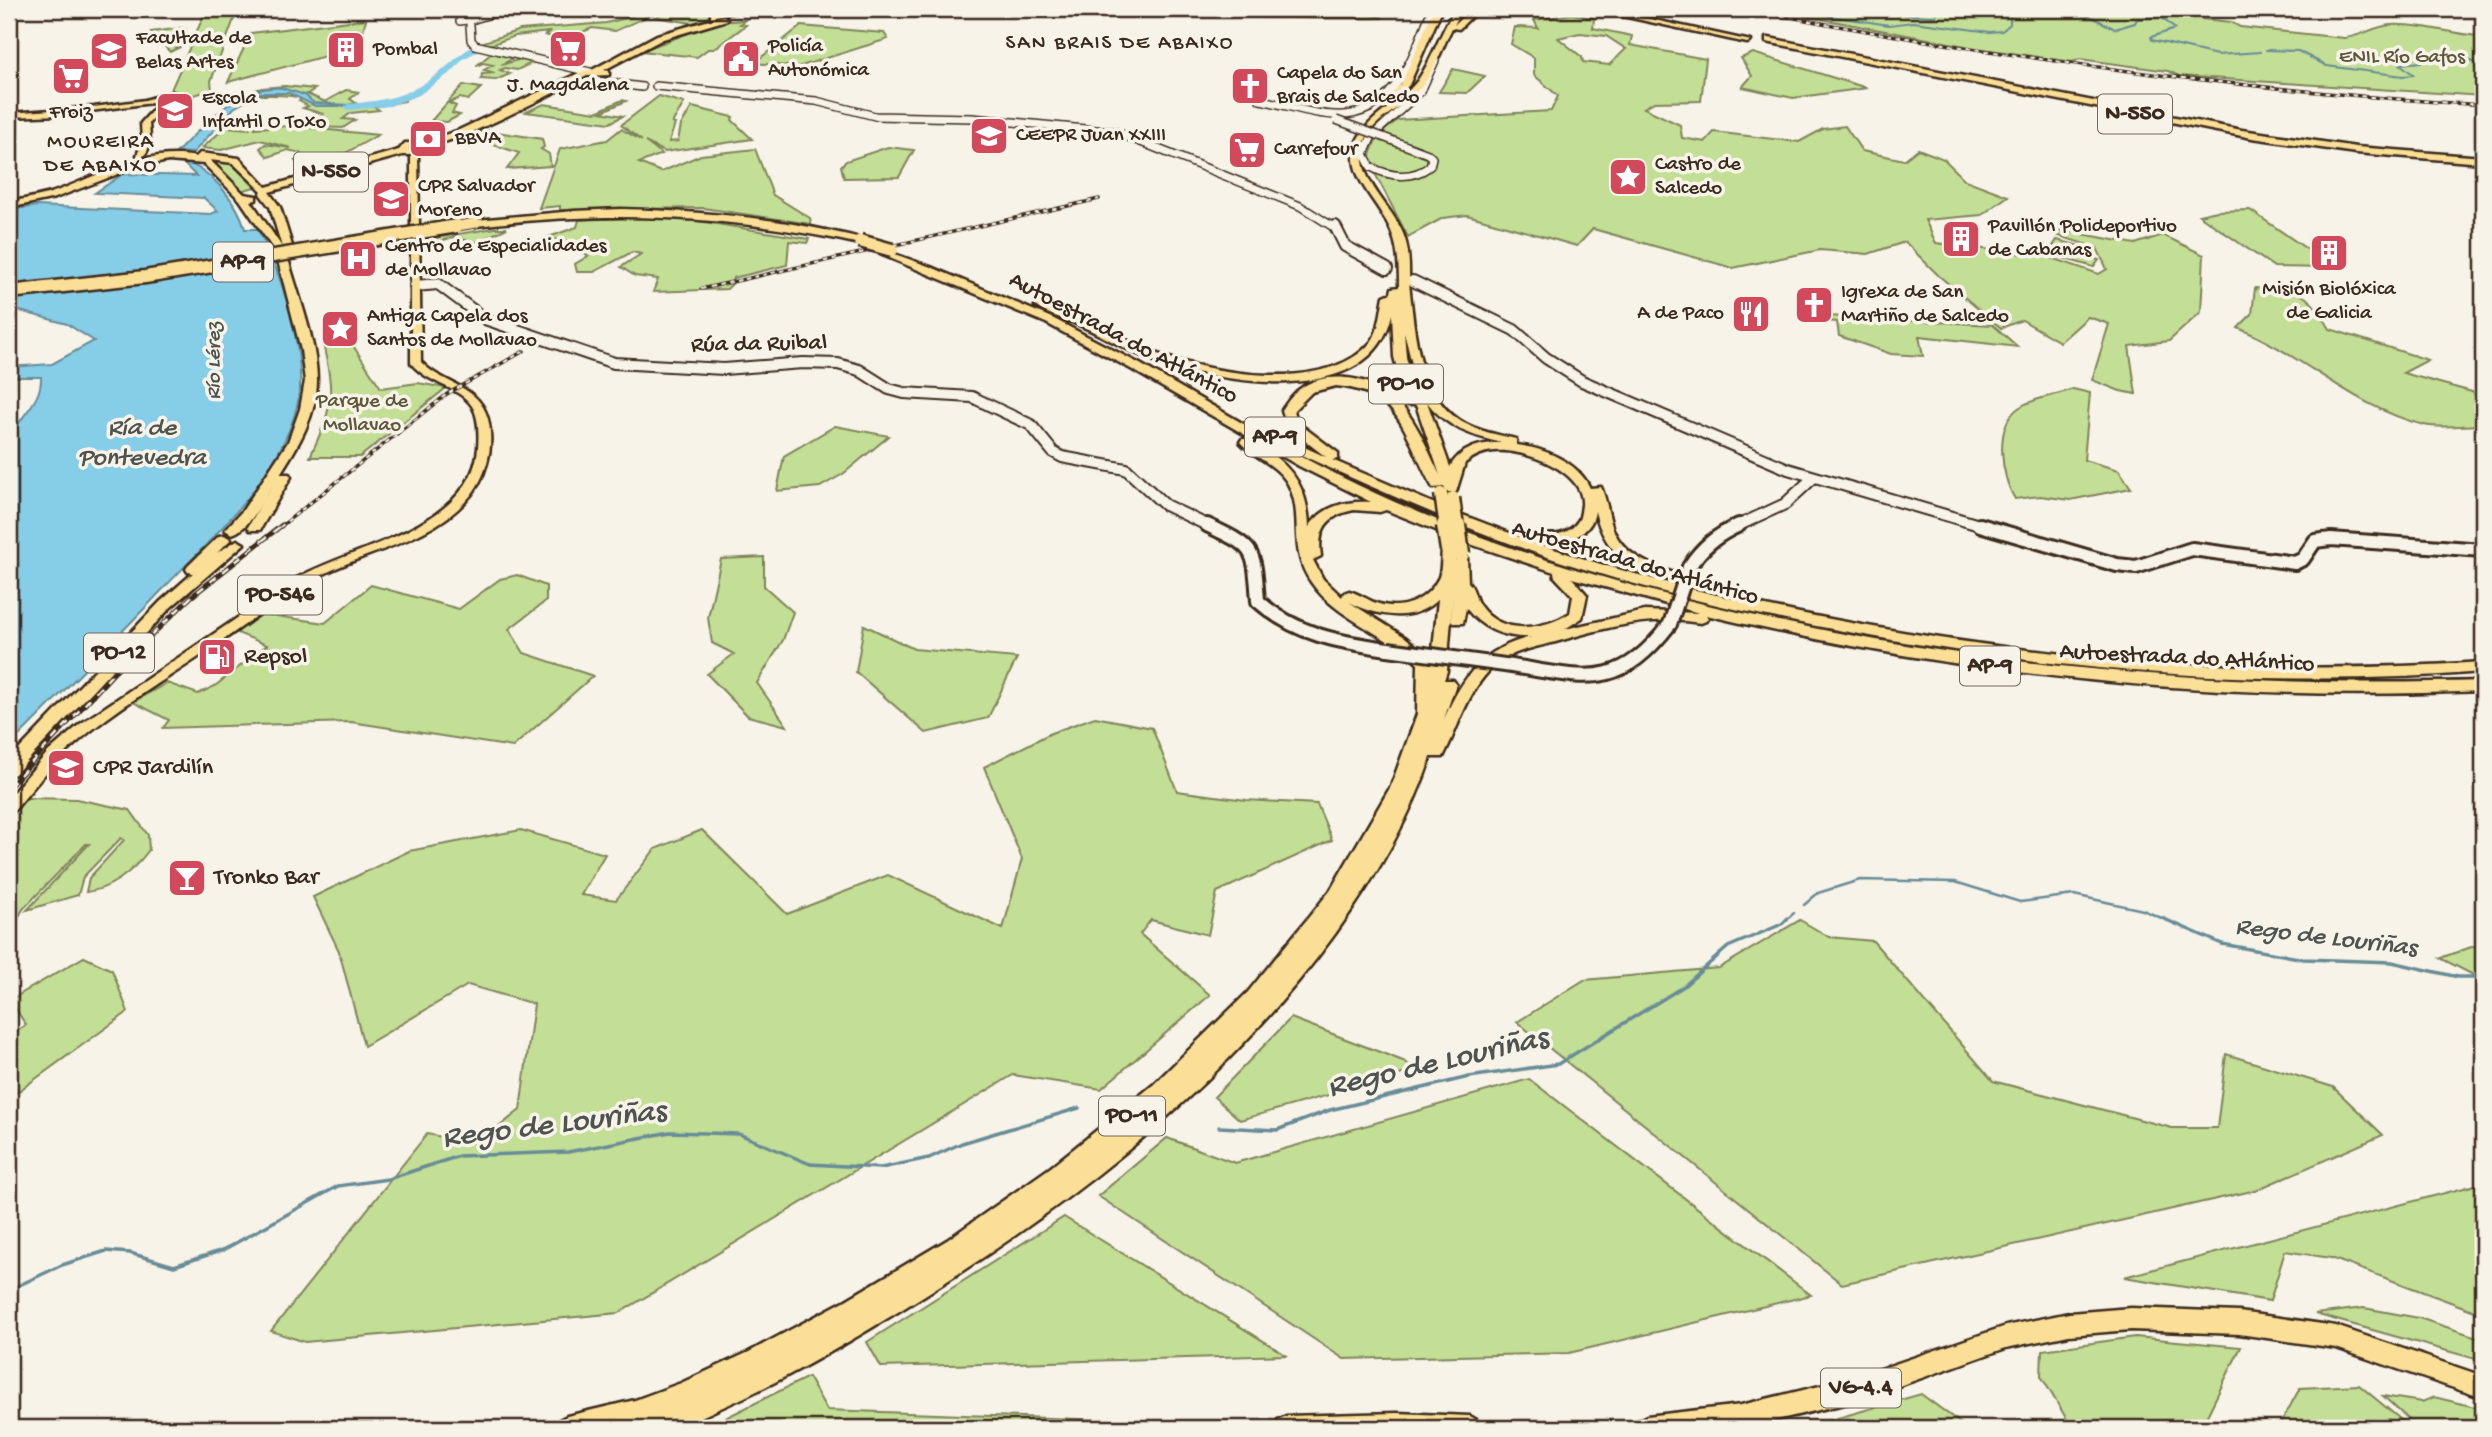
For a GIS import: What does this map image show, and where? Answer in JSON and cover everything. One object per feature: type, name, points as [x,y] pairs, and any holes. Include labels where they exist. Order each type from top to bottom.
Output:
[{"type":"highway","points":[[1361,127],[1405,85],[1438,9]]},
{"type":"highway","points":[[1361,127],[1410,87],[1457,9]]},
{"type":"highway","points":[[1457,9],[1458,24]]},
{"type":"highway","name":"PO-10","points":[[1446,492],[1408,356],[1409,285],[1399,233],[1363,175],[1358,154],[1366,133],[1412,92],[1432,63],[1457,9]]},
{"type":"highway","points":[[1432,63],[1458,24],[1475,9]]},
{"type":"highway","name":"N-550","points":[[1594,9],[2252,135]]},
{"type":"highway","points":[[418,149],[463,132],[559,85],[592,74],[660,37],[710,19],[724,18],[740,10]]},
{"type":"highway","points":[[710,19],[718,12],[740,10]]},
{"type":"highway","name":"N-550","points":[[2019,90],[2128,114],[2319,146],[2483,160]]},
{"type":"highway","points":[[2084,102],[2128,114],[2188,122]]},
{"type":"highway","points":[[2214,127],[2230,125],[2239,131],[2319,146]]},
{"type":"highway","name":"PO-10","points":[[1361,127],[1351,147],[1350,167],[1390,234],[1395,249],[1392,270],[1400,357],[1446,492]]},
{"type":"highway","name":"N-550","points":[[264,191],[418,149]]},
{"type":"highway","points":[[9,203],[53,196],[141,158],[156,155],[236,160],[264,191],[279,216],[317,358],[319,391],[309,427],[255,527],[257,532],[253,538],[231,538]]},
{"type":"highway","points":[[191,157],[208,162],[242,197],[264,191]]},
{"type":"highway","name":"PO-12","points":[[9,770],[231,538],[295,442],[306,409],[311,382],[307,350],[281,253],[242,197]]},
{"type":"highway","name":"Autoestrada do Atlántico","points":[[9,294],[143,282],[476,226],[560,218],[650,215],[803,231],[889,252],[983,282],[1031,304],[1284,443],[1421,504],[1531,547],[1737,605],[1891,636],[2025,657],[2237,673],[2360,674],[2483,667]]},
{"type":"highway","name":"Autoestrada do Atlántico","points":[[889,252],[975,286],[1051,321],[1327,477],[1432,524],[1509,553],[1665,601],[1816,636],[1956,662],[2094,678],[2264,688],[2397,689],[2483,686]]},
{"type":"highway","points":[[1031,304],[1183,366],[1247,377],[1307,377],[1348,365],[1367,353],[1376,343],[1392,270]]},
{"type":"highway","points":[[1409,285],[1417,365],[1427,391],[1440,411],[1471,431],[1546,452],[1579,470],[1596,491],[1611,539],[1630,558],[1710,588],[1891,636]]},
{"type":"highway","points":[[1342,382],[1374,388],[1391,397],[1446,492],[1456,466],[1467,454],[1488,448],[1520,450],[1550,458],[1570,470],[1586,487],[1591,509],[1583,526],[1575,532],[1546,541],[1516,536],[1421,504],[1305,438],[1290,424],[1288,410],[1297,396],[1311,386],[1342,382]]},
{"type":"highway","points":[[1173,390],[1289,475],[1301,502],[1301,548],[1307,566],[1318,583],[1338,600],[1409,644],[1426,662],[1421,733]]},
{"type":"highway","name":"PO-11","points":[[636,1428],[659,1422],[788,1363],[918,1289],[1029,1216],[1103,1160],[1174,1099],[1248,1026],[1311,952],[1350,899],[1396,821],[1418,777],[1448,687],[1458,622],[1455,558],[1446,492]]},
{"type":"highway","points":[[1432,524],[1370,506],[1342,507],[1331,511],[1315,526],[1312,547],[1316,562],[1335,585],[1359,602],[1387,610],[1401,611],[1424,605],[1439,591],[1455,558]]},
{"type":"highway","name":"PO-12","points":[[9,759],[231,538]]},
{"type":"highway","points":[[1455,558],[1468,602],[1489,622],[1522,634],[1538,633],[1554,630],[1577,615],[1580,595],[1566,578],[1509,553]]},
{"type":"highway","name":"PO-11","points":[[567,1428],[656,1405],[783,1347],[905,1279],[1018,1206],[1093,1148],[1164,1089],[1228,1027],[1299,947],[1347,880],[1380,823],[1421,733],[1437,685],[1455,558]]},
{"type":"highway","points":[[1396,821],[1423,784],[1458,706],[1475,678],[1488,662],[1505,649],[1530,641],[1614,619],[1658,615],[1692,617],[1791,638],[1956,662]]},
{"type":"highway","name":"VG-4.4","points":[[1647,1428],[1741,1417],[1857,1390],[2006,1337],[2069,1324],[2131,1319],[2225,1323],[2336,1337],[2483,1387]]},
{"type":"highway","points":[[1286,1428],[1398,1425],[1469,1428]]},
{"type":"main road","points":[[9,115],[90,111],[158,102],[145,123],[146,143],[141,158]]},
{"type":"main road","points":[[146,143],[156,155]]},
{"type":"main road","points":[[415,286],[418,149]]},
{"type":"main road","name":"PO-546","points":[[9,807],[59,750],[108,710],[295,586],[332,565],[409,535],[461,501],[480,472],[484,425],[482,414],[472,398],[425,372],[416,363],[415,286]]},
{"type":"street","points":[[502,9],[469,21],[471,40],[475,45],[644,85],[734,91],[816,102],[860,114],[901,118],[985,119],[1122,134],[1312,211],[1334,225],[1345,246],[1392,270]]},
{"type":"street","points":[[1432,9],[1399,84],[1366,112],[1332,115],[1285,103],[1259,102],[1290,106],[1383,137],[1428,153],[1432,158],[1430,166],[1418,174],[1387,174],[1371,167],[1364,154],[1372,136],[1421,91],[1432,63]]},
{"type":"street","points":[[592,74],[644,85]]},
{"type":"street","name":"Rúa da Ruibal","points":[[415,286],[438,285],[485,319],[614,363],[724,369],[803,363],[838,364],[859,370],[897,391],[972,397],[990,403],[1031,425],[1053,452],[1062,457],[1126,469],[1165,505],[1244,542],[1255,558],[1258,601],[1286,625],[1315,637],[1388,649],[1609,676],[1630,669],[1647,654],[1670,624],[1694,556],[1710,541],[1778,508],[1797,495],[1813,478]]},
{"type":"street","points":[[1409,285],[1514,330],[1546,358],[1582,381],[1813,478],[2128,567],[2145,565],[2171,553],[2192,549],[2279,564],[2295,563],[2303,559],[2315,541],[2331,539],[2483,550]]},
{"type":"green space","points":[[624,9],[664,9],[615,31],[592,28],[571,37],[574,41],[571,42],[545,35],[549,32],[515,36],[490,45],[481,43],[520,30],[606,23],[634,16],[615,12]]},
{"type":"green space","points":[[673,9],[711,11],[707,19],[692,23],[655,17]]},
{"type":"green space","points":[[1129,9],[1353,9],[1383,18],[1256,17]]},
{"type":"green space","name":"ENIL Río Gafos","points":[[1768,9],[2146,9],[2201,15],[2203,19],[2231,22],[2240,27],[2344,38],[2384,26],[2412,26],[2483,37],[2483,96],[2179,76],[2168,71],[2080,59],[2073,62],[1976,48]]},
{"type":"green space","points":[[237,11],[211,81],[212,90],[190,96],[170,92],[204,15]]},
{"type":"green space","points":[[1572,14],[1594,18],[1593,28],[1632,36],[1630,45],[1706,59],[1701,101],[1654,102],[1644,108],[1680,125],[1682,138],[1705,142],[1714,132],[1799,142],[1823,129],[1845,126],[1862,151],[1904,160],[1918,149],[1944,159],[1965,180],[2008,196],[1982,215],[1925,220],[1936,243],[2049,257],[2099,274],[2107,269],[2097,248],[2009,220],[2135,244],[2163,235],[2204,255],[2201,312],[2169,341],[2129,346],[2136,394],[2092,380],[2109,324],[2088,317],[2060,342],[2022,320],[2001,328],[1938,275],[1905,242],[1868,254],[1820,250],[1733,268],[1593,229],[1577,246],[1467,215],[1443,218],[1408,237],[1368,160],[1377,137],[1397,120],[1551,111],[1558,96],[1534,75],[1534,58],[1511,44],[1515,27],[1538,28],[1534,20]],"holes":[[[1580,33],[1606,36],[1626,49],[1609,65],[1583,62],[1582,57],[1558,38]]]},
{"type":"green space","points":[[366,19],[359,47],[228,82],[251,33]]},
{"type":"green space","points":[[745,20],[740,24],[746,25],[714,49],[708,49],[697,57],[641,51],[718,22]]},
{"type":"green space","points":[[801,26],[884,33],[888,39],[798,67],[754,63]]},
{"type":"green space","points":[[186,29],[180,47],[170,52],[151,32]]},
{"type":"green space","points":[[493,52],[515,57],[501,65],[521,59],[534,62],[517,70],[500,70],[510,74],[496,80],[481,79],[482,74],[495,73],[484,70],[493,65],[483,63],[476,66]]},
{"type":"green space","points":[[1753,53],[1867,88],[1793,98],[1742,87],[1752,76],[1741,58]]},
{"type":"green space","points":[[1453,69],[1485,76],[1467,93],[1439,92]]},
{"type":"green space","points":[[463,85],[481,88],[468,100],[460,98],[449,103],[456,106],[452,113],[460,115],[447,122],[431,121]]},
{"type":"green space","points":[[285,86],[315,89],[307,94],[328,103],[326,101],[346,90],[359,92],[350,99],[356,103],[347,105],[349,106],[383,103],[406,96],[405,101],[375,107],[379,110],[351,113],[343,119],[355,120],[343,128],[319,127],[326,123],[317,119],[323,114],[303,108],[308,106],[299,101],[302,98],[245,93]]},
{"type":"green space","points":[[659,96],[684,103],[672,123],[675,124],[669,142],[678,141],[681,125],[692,107],[733,117],[732,120],[752,139],[665,152],[645,142],[662,154],[639,163],[661,172],[701,155],[755,149],[773,195],[810,218],[811,224],[703,208],[539,208],[560,149],[607,140],[621,129],[642,141],[621,125]]},
{"type":"green space","points":[[622,100],[626,101],[601,112],[623,116],[610,123],[526,112],[544,104],[596,112]]},
{"type":"green space","points":[[251,125],[256,125],[255,128],[290,126],[378,135],[342,155],[348,162],[305,174],[295,161],[304,159],[300,153],[288,150],[268,157],[260,148],[265,144],[291,148],[260,140],[221,150],[202,148],[226,127],[249,129]]},
{"type":"green space","points":[[483,130],[542,139],[544,147],[541,149],[549,154],[551,166],[507,169],[519,153],[476,139],[489,134],[479,132]]},
{"type":"green space","points":[[888,147],[914,150],[899,177],[844,178],[841,166],[846,161]]},
{"type":"green space","points":[[204,158],[232,164],[255,187],[240,191],[216,164]]},
{"type":"green space","points":[[2250,210],[2317,256],[2310,257],[2324,268],[2274,267],[2199,215],[2217,211]]},
{"type":"green space","points":[[641,217],[698,221],[809,239],[807,243],[789,241],[787,265],[733,278],[727,289],[653,292],[658,279],[635,276],[621,267],[641,254],[632,252],[594,272],[577,272],[575,264],[588,256],[574,242],[546,238],[577,227],[579,220]]},
{"type":"green space","points":[[507,228],[475,243],[455,237],[443,240],[443,244],[421,248],[421,240]]},
{"type":"green space","points":[[2057,240],[2095,250],[2091,257],[2074,253],[2099,260],[2094,267],[2055,256],[2060,249],[2053,246]]},
{"type":"green space","points":[[2255,288],[2282,290],[2300,295],[2315,306],[2330,329],[2428,360],[2403,373],[2472,392],[2483,402],[2483,425],[2431,426],[2399,417],[2351,394],[2284,352],[2238,328],[2252,314]]},
{"type":"green space","points":[[1827,316],[1993,325],[2018,347],[1919,336],[1923,356],[1891,354],[1839,336],[1837,322],[1827,321]]},
{"type":"green space","name":"Parque de Mollavao","points":[[346,335],[381,388],[418,383],[446,388],[360,457],[310,457],[330,402],[323,343]]},
{"type":"green space","points":[[2073,389],[2090,393],[2084,460],[2119,470],[2131,488],[2070,500],[2040,496],[2015,499],[2006,478],[2002,451],[2006,425],[2011,415],[2026,404]]},
{"type":"green space","points":[[835,426],[889,436],[843,474],[820,487],[777,491],[784,456]]},
{"type":"green space","points":[[764,557],[764,586],[793,612],[783,640],[757,683],[787,726],[748,716],[707,674],[734,654],[712,643],[708,618],[721,559]]},
{"type":"green space","points":[[517,575],[546,586],[546,601],[509,629],[524,653],[593,676],[513,747],[351,722],[163,728],[169,720],[133,702],[167,683],[198,694],[215,686],[267,645],[235,632],[261,614],[325,623],[371,585],[459,609],[500,579]]},
{"type":"green space","points":[[864,625],[914,649],[1017,658],[988,718],[926,733],[856,672]]},
{"type":"green space","points":[[1095,717],[1152,728],[1177,791],[1246,800],[1317,804],[1332,840],[1217,892],[1208,935],[1151,920],[1140,934],[1210,995],[1101,1089],[1013,1075],[619,1313],[305,1342],[271,1331],[427,1134],[478,1144],[520,1110],[534,1004],[468,985],[364,1046],[339,951],[313,897],[409,851],[521,830],[605,854],[581,895],[616,900],[655,849],[702,830],[787,914],[888,875],[1003,929],[1022,859],[984,767],[1051,733]]},
{"type":"green space","points":[[26,798],[76,799],[130,810],[148,835],[149,850],[121,878],[105,887],[86,892],[89,878],[124,840],[121,838],[83,877],[78,895],[27,910],[89,844],[86,844],[23,909],[14,925],[9,926],[9,819]]},
{"type":"green space","points":[[1800,920],[1829,937],[1873,941],[1993,1081],[2172,1128],[2217,1128],[2226,1054],[2333,1087],[2383,1135],[2256,1190],[1842,1284],[1517,1022],[1584,980],[1719,968]]},
{"type":"green space","points":[[2483,943],[2483,980],[2440,958]]},
{"type":"green space","points":[[84,957],[112,970],[128,1012],[9,1098],[9,1036],[26,1025],[10,1000]]},
{"type":"green space","points":[[1291,1018],[1403,1061],[1417,1070],[1240,1120],[1214,1097]]},
{"type":"green space","points":[[1529,1079],[1811,1295],[1569,1353],[1344,1359],[1098,1196],[1167,1138],[1235,1163]]},
{"type":"green space","points":[[2483,1183],[2483,1314],[2331,1258],[2285,1251],[2270,1301],[2124,1277]]},
{"type":"green space","points":[[1064,1217],[1286,1355],[881,1367],[867,1342]]},
{"type":"green space","points":[[2364,1308],[2419,1318],[2483,1339],[2483,1361],[2315,1314]]},
{"type":"green space","points":[[2135,1337],[2241,1347],[2201,1428],[2072,1428],[2041,1376],[2042,1350]]},
{"type":"green space","points":[[808,1377],[827,1410],[1161,1422],[1144,1428],[705,1428]]},
{"type":"green space","points":[[2359,1385],[2411,1428],[2278,1428],[2300,1388]]},
{"type":"green space","points":[[1921,1394],[1967,1428],[1803,1428]]},
{"type":"green space","points":[[2383,1396],[2422,1402],[2434,1397],[2483,1409],[2483,1428],[2418,1428]]},
{"type":"water","points":[[282,88],[305,95],[314,103],[368,106],[315,106],[289,93],[259,93],[234,108],[193,153],[177,152],[211,118],[236,99],[266,89]]},
{"type":"water","name":"Ría de Pontevedra","points":[[182,162],[202,171],[221,187],[236,208],[245,229],[257,229],[274,264],[289,311],[299,358],[299,397],[291,425],[263,478],[224,526],[9,746],[9,441],[38,395],[41,377],[9,377],[9,367],[52,364],[94,341],[67,324],[9,308],[9,210],[37,206],[211,214],[218,211],[204,198],[95,193],[123,174],[196,176]]},
{"type":"waterway","points":[[1784,9],[1889,25],[1914,22],[1990,32],[2002,31],[2010,24],[2010,14],[2017,11]]},
{"type":"waterway","points":[[1835,9],[1928,16],[1936,16],[1937,9]]},
{"type":"waterway","points":[[1962,9],[1971,12],[2040,9]]},
{"type":"waterway","points":[[2066,9],[2061,13],[2088,15],[2115,29],[2135,23],[2137,19],[2160,16],[2175,29],[2151,37],[2152,40],[2217,55],[2260,52]]},
{"type":"waterway","points":[[348,107],[390,103],[416,93],[450,69],[460,57],[481,46]]},
{"type":"waterway","points":[[2266,50],[2298,51],[2327,66],[2403,76],[2414,75],[2400,64],[2421,62],[2436,51],[2459,55],[2483,67]]},
{"type":"waterway","name":"Rego de Louriñas","points":[[1804,905],[1818,893],[1860,880],[1955,882],[2020,902],[2074,895],[2143,910],[2166,920]]},
{"type":"waterway","name":"Rego de Louriñas","points":[[1786,920],[1794,913]]},
{"type":"waterway","name":"Rego de Louriñas","points":[[2162,918],[2222,944],[2304,959],[2392,962],[2458,977],[2483,977]]},
{"type":"waterway","name":"Rego de Louriñas","points":[[1219,1127],[1277,1130],[1330,1110],[1469,1077],[1558,1064],[1684,986],[1728,947],[1786,920]]},
{"type":"waterway","name":"Rego de Louriñas","points":[[9,1290],[62,1265],[106,1251],[130,1253],[174,1266],[223,1250],[338,1186],[388,1179],[459,1156],[568,1152],[670,1132],[739,1134],[810,1164],[881,1168],[929,1158],[962,1143],[1079,1108]]},
{"type":"railway","points":[[1746,9],[1929,42],[2113,69],[2298,90],[2483,105]]},
{"type":"railway","points":[[701,289],[1099,199]]},
{"type":"railway","points":[[280,527],[447,394],[524,351]]},
{"type":"railway","points":[[9,787],[121,665],[191,597],[282,525]]},
{"type":"place","name":"J. Magdalena","points":[[568,49]]},
{"type":"place","name":"Pombal","points":[[346,50]]},
{"type":"place","name":"Facultade de Belas Artes","points":[[109,51]]},
{"type":"place","name":"Policía Autonómica","points":[[741,59]]},
{"type":"place","name":"Froiz","points":[[71,76]]},
{"type":"place","name":"Capela do San Brais de Salcedo","points":[[1250,86]]},
{"type":"place","name":"Escola Infantil O Toxo","points":[[175,111]]},
{"type":"place","name":"CEEPR Juan XXIII","points":[[989,136]]},
{"type":"place","name":"BBVA","points":[[428,139]]},
{"type":"place","name":"Carrefour","points":[[1247,150]]},
{"type":"place","name":"Castro de Salcedo","points":[[1628,177]]},
{"type":"place","name":"CPR Salvador Moreno","points":[[391,199]]},
{"type":"place","name":"Pavillón Polideportivo de Cabanas","points":[[1961,239]]},
{"type":"place","name":"Misión Biolóxica de Galicia","points":[[2329,253]]},
{"type":"place","name":"Centro de Especialidades de Mollavao","points":[[358,259]]},
{"type":"place","name":"Igrexa de San Martiño de Salcedo","points":[[1814,305]]},
{"type":"place","name":"A de Paco","points":[[1751,314]]},
{"type":"place","name":"Antiga Capela dos Santos de Mollavao","points":[[340,329]]},
{"type":"place","name":"Repsol","points":[[217,657]]},
{"type":"place","name":"CPR Jardilín","points":[[66,768]]},
{"type":"place","name":"Tronko Bar","points":[[187,878]]},
{"type":"district","name":"SAN BRAIS DE ABAIXO","points":[[1120,44]]},
{"type":"district","name":"MOUREIRA DE ABAIXO","points":[[101,155]]},
{"type":"water label","name":"Río Lérez","points":[[215,361]]}]
